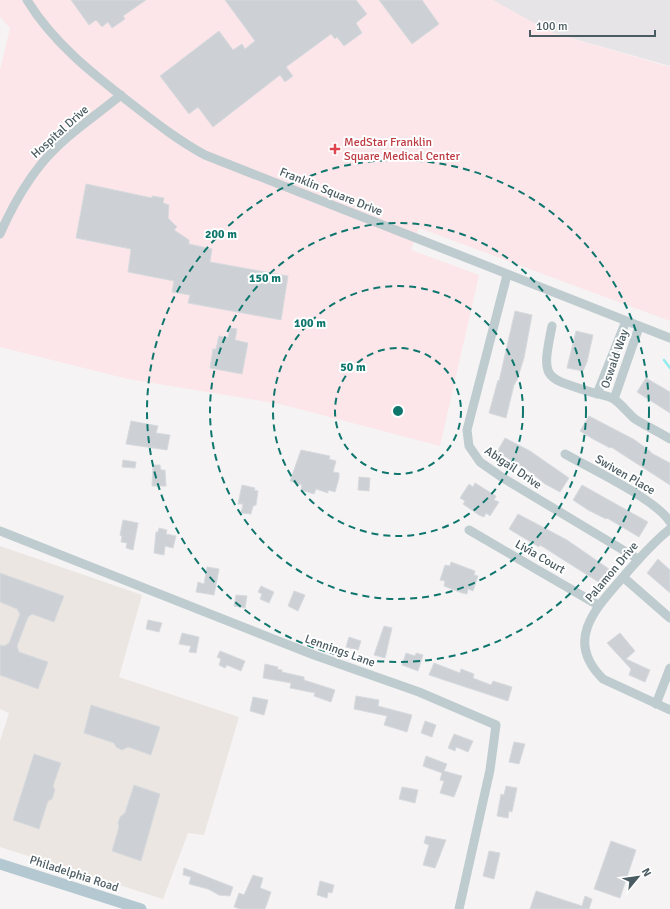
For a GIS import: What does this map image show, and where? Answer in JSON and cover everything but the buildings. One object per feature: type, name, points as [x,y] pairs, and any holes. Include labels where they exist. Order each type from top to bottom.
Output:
[{"type":"main road","name":"Philadelphia Road","points":[[0,864],[141,909]]},
{"type":"street","name":"Franklin Square Drive","points":[[27,0],[42,22],[61,44],[89,70],[180,141],[205,155],[506,275],[670,338]]},
{"type":"street","name":"Hospital Drive","points":[[0,234],[22,191],[42,162],[121,95]]},
{"type":"street","name":"Abigail Drive","points":[[506,275],[468,424],[468,446],[480,462],[503,478],[638,559]]},
{"type":"street","name":"Oswald Way","points":[[626,321],[598,394],[614,399],[636,419],[670,439]]},
{"type":"street","points":[[552,326],[546,362],[547,371],[555,380],[598,394]]},
{"type":"street","name":"Oswald Way","points":[[614,399],[639,327]]},
{"type":"street","name":"Swiven Place","points":[[565,454],[647,501],[663,512],[670,522]]},
{"type":"street","name":"Palamon Drive","points":[[670,529],[658,538],[638,559],[598,605],[589,621],[585,634],[588,660],[595,671],[603,679],[670,710]]},
{"type":"street","name":"Livia Court","points":[[469,530],[598,605]]},
{"type":"street","name":"Lennings Lane","points":[[0,531],[314,654],[418,692],[496,725],[490,770],[459,909]]},
{"type":"street","points":[[623,577],[670,618]]},
{"type":"street","points":[[656,704],[670,668]]},
{"type":"shaded area","name":"MedStar Franklin Square Medical Center","points":[[0,0],[493,0],[550,32],[670,67],[670,321],[419,228],[411,250],[479,275],[440,446],[280,404],[128,379],[0,347],[0,70],[10,28],[0,17]]},
{"type":"shaded area","points":[[492,0],[670,0],[670,66],[550,32]]},
{"type":"shaded area","points":[[0,546],[142,595],[119,677],[239,717],[204,835],[188,833],[163,899],[0,847],[0,741],[9,713],[0,709]]},
{"type":"waterway","points":[[664,360],[670,368]]},
{"type":"place","name":"MedStar Franklin Square Medical Center","points":[[335,149]]}]
